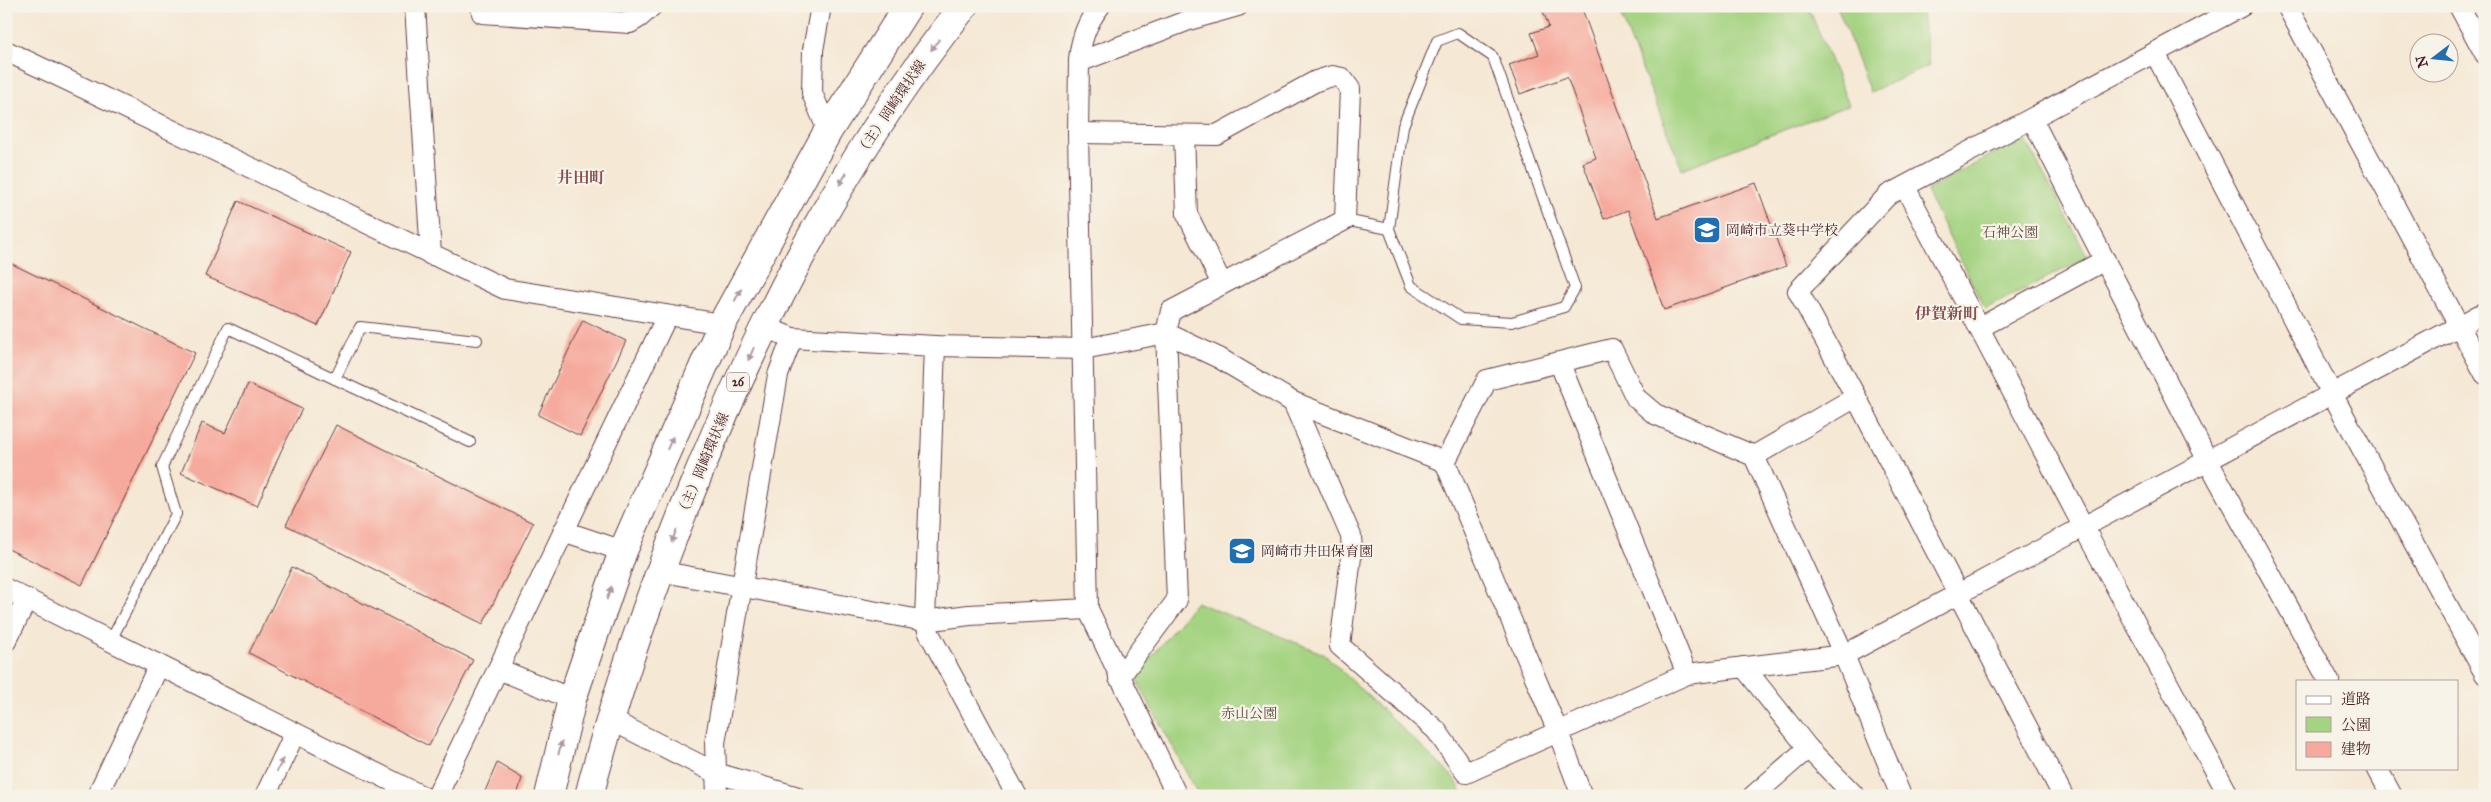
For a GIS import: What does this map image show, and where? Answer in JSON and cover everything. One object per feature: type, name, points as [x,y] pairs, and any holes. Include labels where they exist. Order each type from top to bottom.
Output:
[{"type":"main road","points":[[549,796],[572,699],[623,551],[722,324],[828,131],[908,6]]},
{"type":"main road","name":"（主）岡崎環状線","points":[[589,796],[608,720],[659,571],[763,326],[833,195],[887,111],[964,6]]},
{"type":"street","points":[[415,6],[431,255]]},
{"type":"street","points":[[481,6],[482,13],[630,23],[652,6]]},
{"type":"street","points":[[821,6],[813,50],[812,94],[828,131]]},
{"type":"street","points":[[1100,6],[1090,19],[1080,54],[1078,133],[1088,609],[1119,678],[1177,796]]},
{"type":"street","points":[[1080,62],[1190,20],[1238,6]]},
{"type":"street","points":[[2062,796],[1856,397],[1798,291],[1888,195],[2242,6]]},
{"type":"street","points":[[2287,6],[2485,374]]},
{"type":"street","points":[[2459,6],[2485,54]]},
{"type":"street","points":[[6,51],[505,290],[722,324]]},
{"type":"street","points":[[2155,53],[2331,392],[2485,674]]},
{"type":"street","points":[[1078,133],[1217,135],[1316,81],[1332,76],[1342,78],[1350,89],[1345,220],[1171,311],[1166,333],[1177,600],[1119,678]]},
{"type":"street","points":[[2032,119],[2208,460],[2328,680]]},
{"type":"street","points":[[1184,135],[1187,214],[1222,284]]},
{"type":"street","points":[[1905,187],[2084,528],[2229,796]]},
{"type":"street","points":[[1979,328],[2105,260]]},
{"type":"street","points":[[1293,402],[1351,536],[1352,549],[1340,646],[1436,730],[1466,772],[1688,674],[1844,655],[2084,528],[2331,392],[2485,312]]},
{"type":"street","points":[[437,796],[667,316]]},
{"type":"street","points":[[763,326],[792,338],[935,346],[1083,349],[1166,333],[1219,358],[1293,402],[1445,462],[1558,732],[1582,796]]},
{"type":"street","points":[[717,796],[715,743],[778,375],[792,338]]},
{"type":"street","points":[[935,346],[925,621],[929,633],[1016,796]]},
{"type":"street","points":[[1445,462],[1487,380],[1560,364],[1612,349],[1636,398],[1655,414],[1754,456],[1844,655],[1901,796]]},
{"type":"street","points":[[1560,364],[1688,674]]},
{"type":"street","points":[[1754,456],[1856,397]]},
{"type":"street","points":[[563,531],[623,551]]},
{"type":"street","points":[[659,571],[925,621],[969,615],[1088,609]]},
{"type":"street","points":[[6,589],[422,796]]},
{"type":"street","points":[[6,641],[27,599]]},
{"type":"street","points":[[97,796],[160,665]]},
{"type":"street","points":[[1744,667],[1808,748],[1855,796]]},
{"type":"street","points":[[498,669],[572,699]]},
{"type":"street","points":[[608,720],[716,773],[796,796]]},
{"type":"street","points":[[265,796],[295,733]]},
{"type":"street","points":[[1753,796],[1808,748]]},
{"type":"street","points":[[2378,770],[2392,796]]},
{"type":"lane","points":[[1458,33],[1494,57],[1575,288],[1564,307],[1512,322],[1461,319],[1411,286],[1389,229],[1403,126],[1437,41],[1458,33]]},
{"type":"lane","points":[[1345,220],[1389,229]]},
{"type":"lane","points":[[335,379],[360,327],[477,340]]},
{"type":"lane","points":[[110,642],[176,514],[162,467],[228,328],[470,442]]},
{"type":"green space","points":[[1617,6],[1808,6],[1849,105],[1682,169]]},
{"type":"green space","points":[[1837,6],[1921,6],[1929,66],[1870,92]]},
{"type":"green space","name":"石神公園","points":[[2024,137],[2088,257],[1985,309],[1926,191]]},
{"type":"green space","name":"赤山公園","points":[[1196,602],[1324,654],[1455,779],[1464,796],[1199,796],[1135,677]]},
{"type":"building","points":[[1541,6],[1581,6],[1658,218],[1756,183],[1786,266],[1664,310],[1628,210],[1604,219],[1583,163],[1596,158],[1567,77],[1520,94],[1509,65],[1539,54],[1531,33],[1549,27]]},
{"type":"building","points":[[238,201],[351,252],[318,326],[205,276]]},
{"type":"building","points":[[6,261],[195,353],[82,585],[6,548]]},
{"type":"building","points":[[583,320],[626,341],[580,436],[538,415]]},
{"type":"building","points":[[248,384],[302,409],[257,506],[181,473],[202,423],[225,433]]},
{"type":"building","points":[[336,425],[533,523],[483,624],[286,525]]},
{"type":"building","points":[[292,567],[473,660],[429,746],[249,653]]},
{"type":"building","points":[[497,763],[522,778],[517,796],[483,796]]},
{"type":"place","name":"岡崎市立葵中学校","points":[[1707,230]]},
{"type":"place","name":"岡崎市井田保育園","points":[[1242,551]]},
{"type":"district","name":"井田町","points":[[581,177]]},
{"type":"district","name":"伊賀新町","points":[[1947,313]]}]
